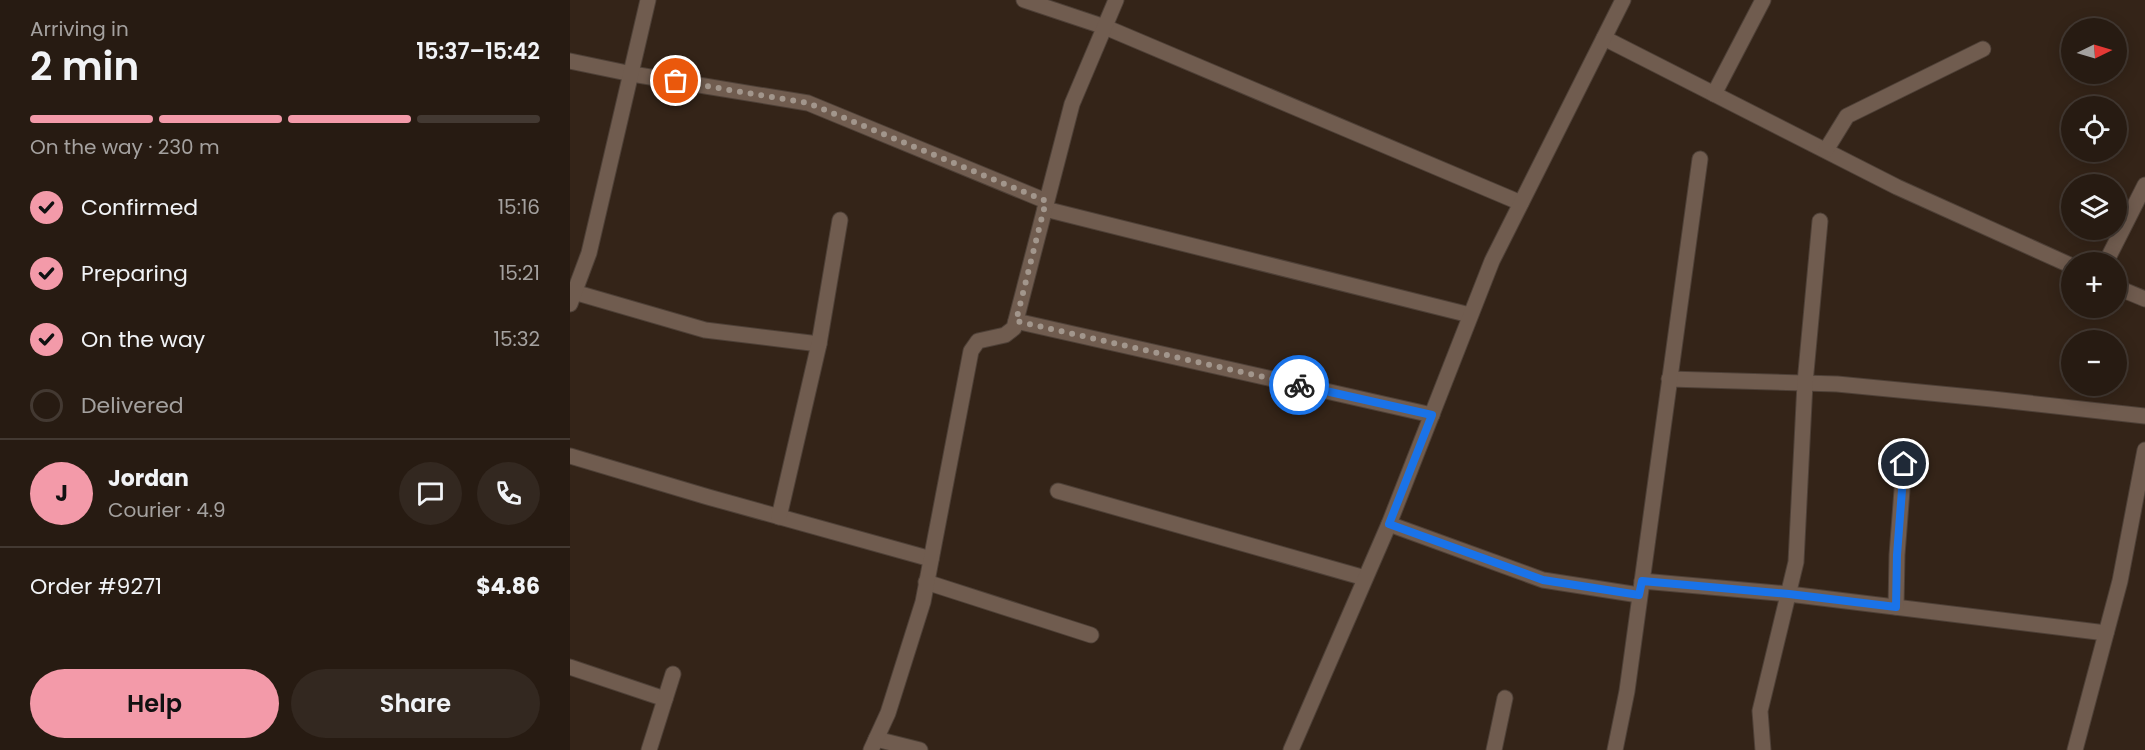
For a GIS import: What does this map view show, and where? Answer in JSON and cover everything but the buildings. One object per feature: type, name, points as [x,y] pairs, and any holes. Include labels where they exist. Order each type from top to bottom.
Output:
[{"type":"street","points":[[648,0],[589,253],[571,296],[705,330],[819,344]]},
{"type":"street","points":[[1023,0],[1105,27],[1521,203]]},
{"type":"street","points":[[920,750],[873,745],[888,713],[923,602],[971,351],[978,341],[1005,335],[1014,328],[1072,104],[1116,0]]},
{"type":"street","points":[[1292,750],[1389,524],[1492,261],[1623,0]]},
{"type":"street","points":[[1714,94],[1762,0]]},
{"type":"street","points":[[1604,38],[1897,186],[2061,261]]},
{"type":"street","points":[[1826,150],[1847,116],[1983,49]]},
{"type":"street","points":[[570,61],[632,74],[808,103],[1046,205],[1470,315]]},
{"type":"street","points":[[1616,750],[1627,691],[1700,159]]},
{"type":"street","points":[[2111,252],[2145,184]]},
{"type":"street","points":[[779,517],[819,344],[840,220]]},
{"type":"street","points":[[1763,750],[1760,711],[1796,562],[1805,383],[1820,221]]},
{"type":"street","points":[[2127,292],[2145,299]]},
{"type":"street","points":[[1016,321],[1432,415]]},
{"type":"street","points":[[1669,379],[1837,384],[2145,416]]},
{"type":"street","points":[[2075,750],[2120,581],[2145,450]]},
{"type":"street","points":[[570,456],[931,559]]},
{"type":"street","points":[[1896,607],[1897,555],[1904,464]]},
{"type":"street","points":[[1058,491],[1365,578]]},
{"type":"street","points":[[1389,524],[1543,580],[1640,588],[1789,594],[2106,633]]},
{"type":"street","points":[[926,582],[1091,635]]},
{"type":"street","points":[[570,667],[665,699]]},
{"type":"street","points":[[649,750],[673,674]]},
{"type":"street","points":[[1494,750],[1505,698]]},
{"type":"way so far","points":[[676,81],[808,103],[1046,201],[1016,321],[1299,385]]},
{"type":"route","points":[[1299,385],[1432,415],[1389,524],[1543,580],[1639,595],[1642,581],[1789,594],[1896,607],[1897,555],[1904,464]]}]
